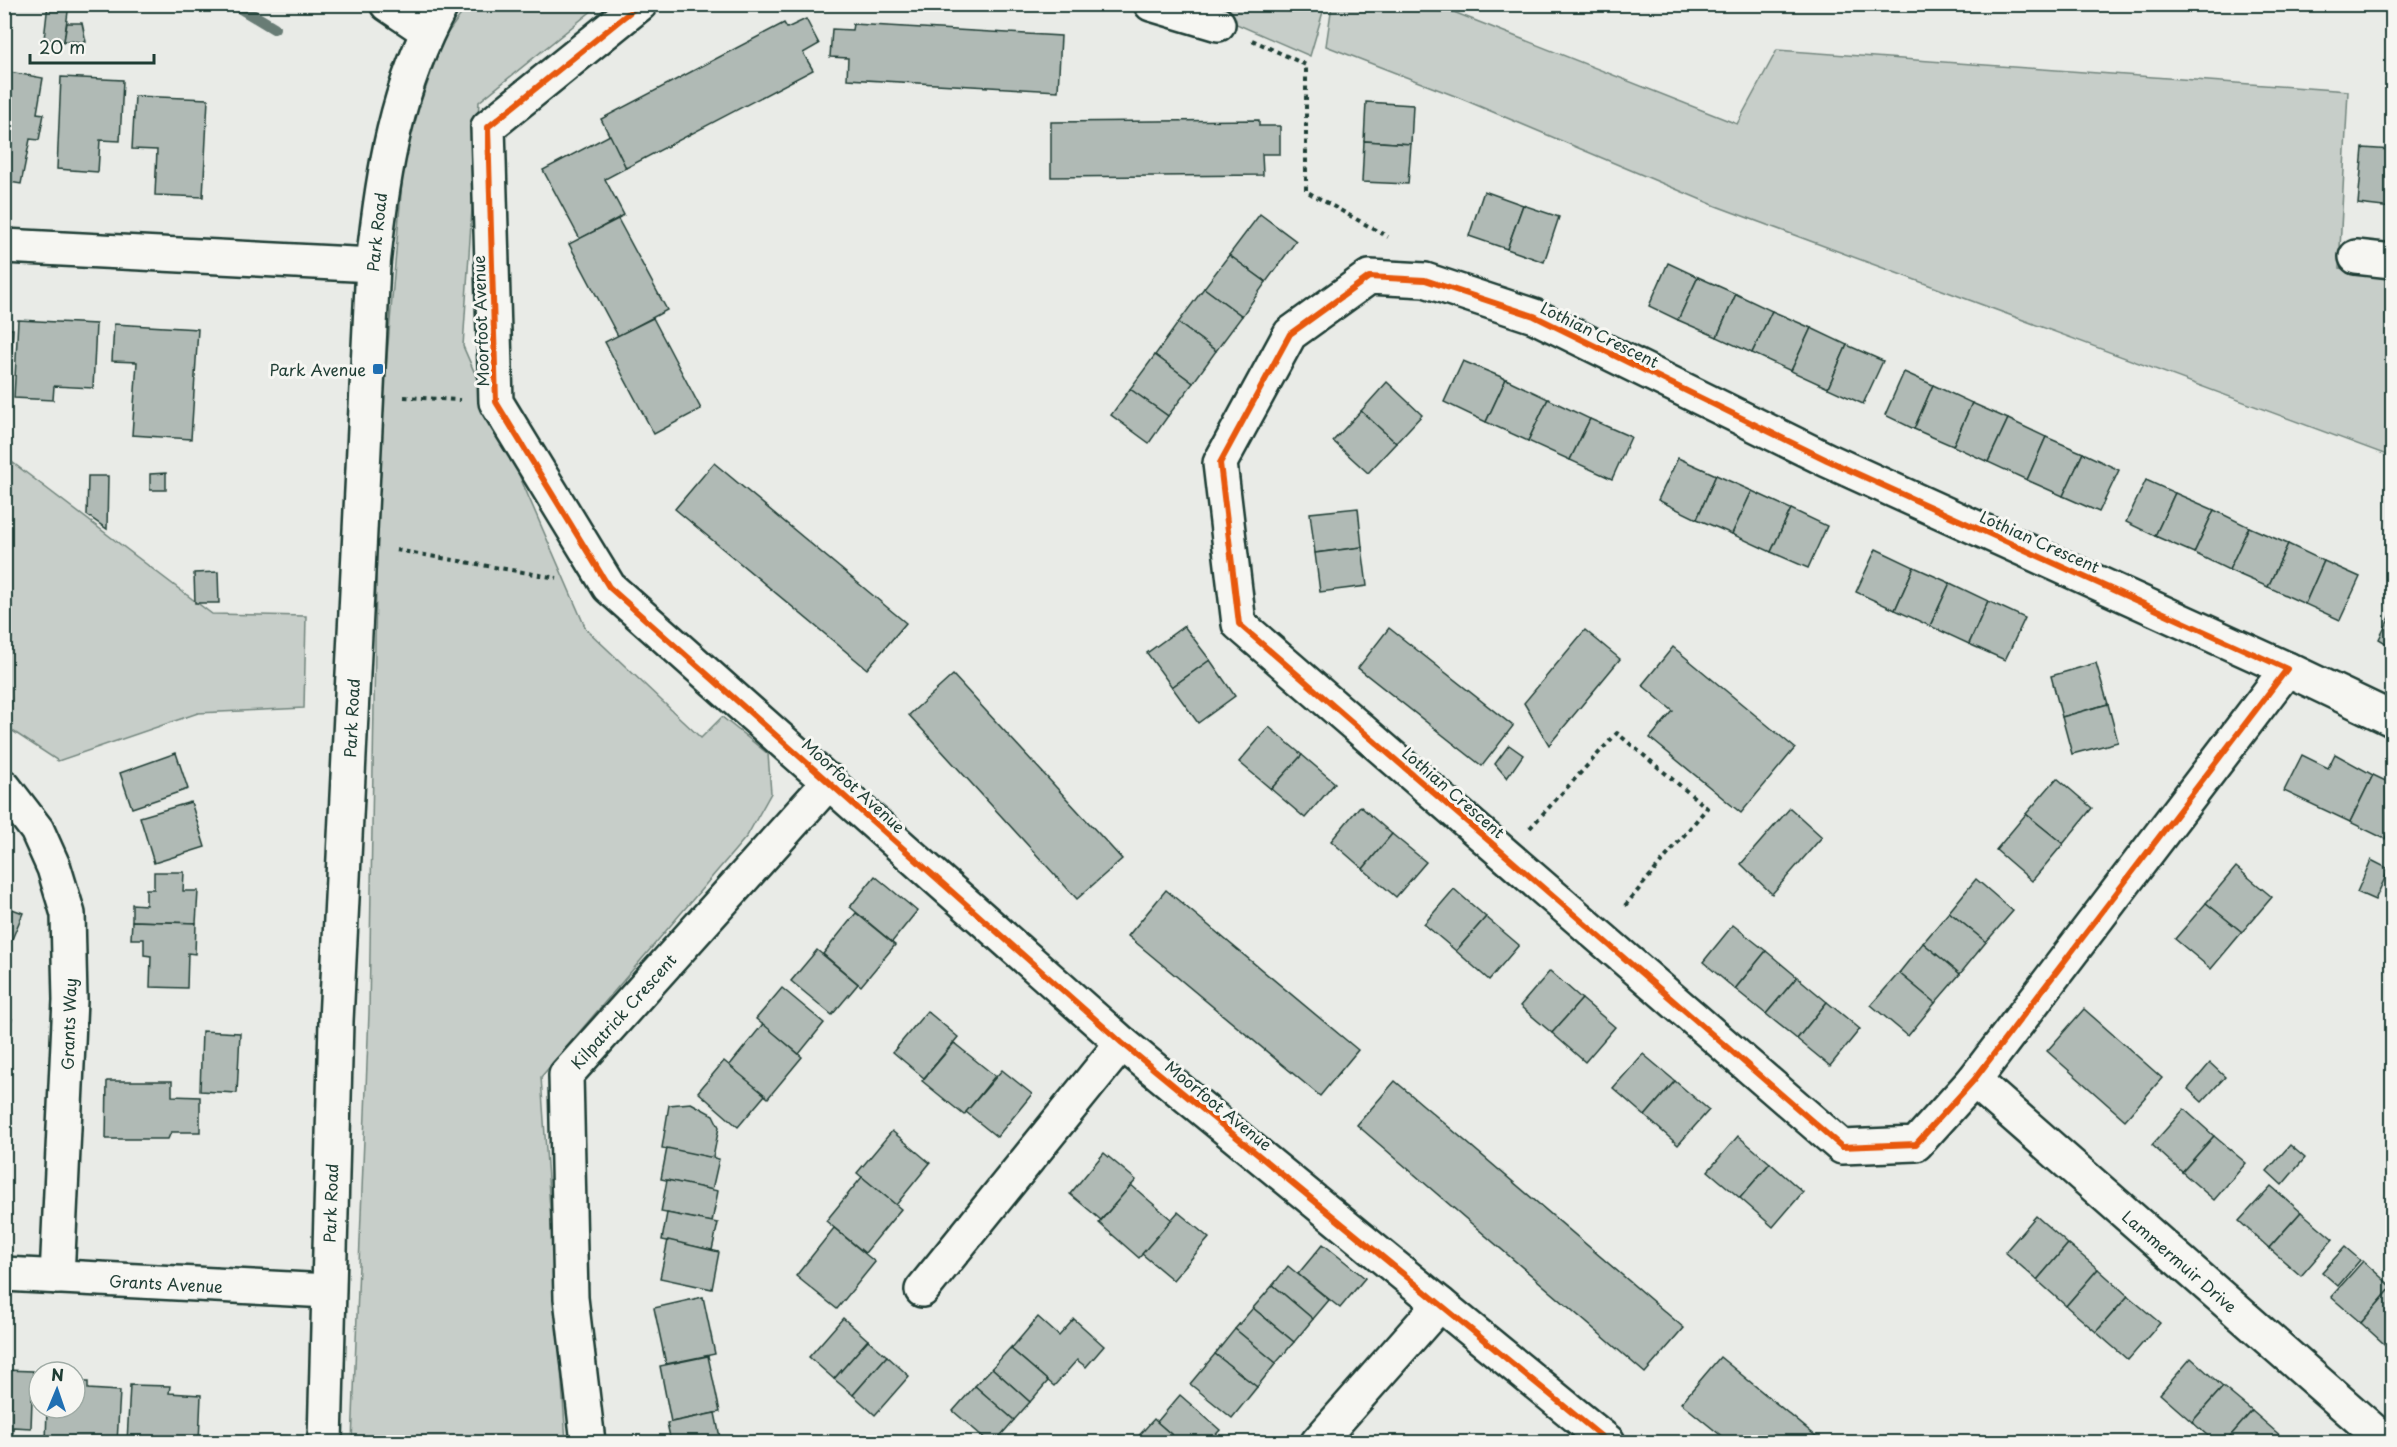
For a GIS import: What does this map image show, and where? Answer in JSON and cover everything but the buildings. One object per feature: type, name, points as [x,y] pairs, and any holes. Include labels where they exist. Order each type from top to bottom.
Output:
[{"type":"street","points":[[387,4],[435,18]]},
{"type":"street","name":"Moorfoot Avenue","points":[[640,4],[488,127],[496,402],[609,587],[830,781],[1122,1043],[1608,1443]]},
{"type":"street","points":[[1151,4],[1218,24]]},
{"type":"street","name":"Park Road","points":[[325,1443],[336,1021],[360,544],[364,395],[373,265],[382,182],[399,103],[435,18]]},
{"type":"street","points":[[4,246],[373,265]]},
{"type":"street","points":[[2356,257],[2392,261]]},
{"type":"street","name":"Lothian Crescent","points":[[1369,276],[1425,280],[1534,316],[1827,460],[2287,669],[1974,1080],[1916,1144],[1842,1147],[1239,624],[1220,463],[1290,334],[1369,276]]},
{"type":"street","points":[[2287,669],[2392,719]]},
{"type":"street","name":"Kilpatrick Crescent","points":[[588,1443],[571,1298],[566,1075],[830,781]]},
{"type":"street","name":"Grants Way","points":[[4,787],[37,830],[54,868],[68,914],[70,1000],[57,1277]]},
{"type":"street","points":[[922,1290],[1122,1043]]},
{"type":"street","name":"Lammermuir Drive","points":[[1974,1080],[2387,1436]]},
{"type":"street","name":"Grants Avenue","points":[[4,1274],[328,1291]]},
{"type":"street","points":[[1318,1443],[1440,1304]]},
{"type":"path","points":[[1218,24],[1306,65],[1306,191],[1415,252],[1425,280]]},
{"type":"path","points":[[364,395],[496,402]]},
{"type":"path","points":[[360,544],[609,587]]},
{"type":"path","points":[[1505,855],[1617,733],[1707,808],[1600,936]]},
{"type":"shaded area","points":[[468,5],[599,5],[479,102],[463,346],[586,629],[701,738],[722,717],[768,754],[771,793],[747,836],[541,1077],[566,1442],[352,1442],[369,1013],[378,461],[405,147],[443,39]]},
{"type":"shaded area","points":[[1193,5],[1325,5],[1310,56]]},
{"type":"shaded area","points":[[1332,5],[1436,5],[1737,124],[1777,50],[2348,91],[2339,268],[2392,275],[2392,457],[1716,206],[1455,96],[1326,46]]},
{"type":"shaded area","points":[[4,456],[212,614],[306,616],[304,708],[198,713],[58,761],[5,726]]},
{"type":"waterway","points":[[234,4],[274,28]]},
{"type":"cycle path","points":[[640,4],[488,127],[496,402],[609,587],[1122,1043],[1608,1442]]},
{"type":"cycle path","points":[[1369,277],[1425,280],[1534,316],[1827,460],[2287,669],[1974,1080],[1916,1144],[1842,1147],[1239,624],[1220,463],[1290,334],[1369,277]]},
{"type":"place","name":"Park Avenue","points":[[378,369]]}]
